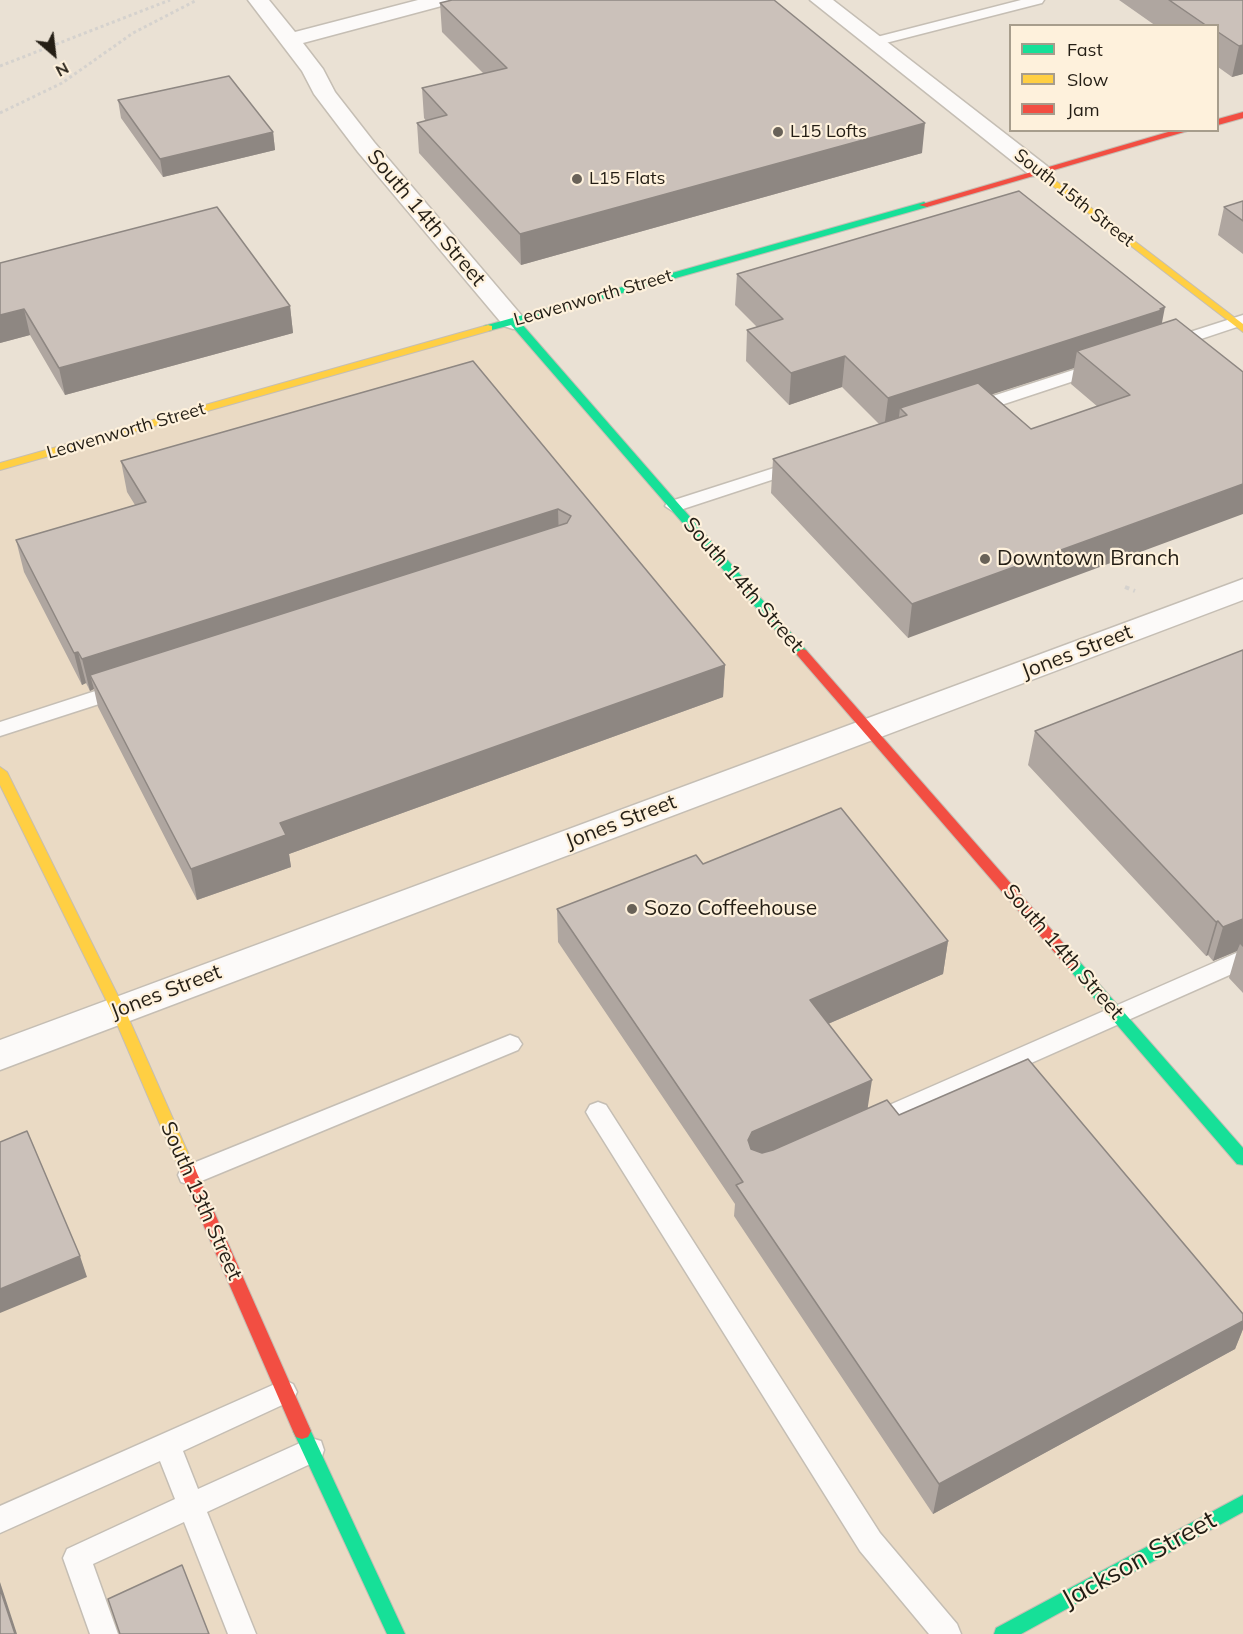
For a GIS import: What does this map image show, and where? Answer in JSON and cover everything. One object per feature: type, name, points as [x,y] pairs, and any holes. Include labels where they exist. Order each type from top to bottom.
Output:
[{"type":"main road","points":[[1219,122],[1243,115]]},
{"type":"main road","name":"Leavenworth Street","points":[[0,467],[1180,132]]},
{"type":"main road","name":"South 15th Street","points":[[1039,171],[1240,324]]},
{"type":"main road","name":"South 14th Street","points":[[513,321],[1243,1159]]},
{"type":"main road","name":"South 13th Street","points":[[0,772],[118,1010],[284,1392],[396,1634]]},
{"type":"main road","name":"Jackson Street","points":[[1003,1634],[1243,1503]]},
{"type":"street","name":"South 14th Street","points":[[258,0],[291,40],[312,69],[325,94],[366,147],[513,321]]},
{"type":"street","points":[[291,40],[442,0]]},
{"type":"street","name":"South 15th Street","points":[[820,0],[1039,171]]},
{"type":"street","name":"Jones Street","points":[[0,1055],[1243,590]]},
{"type":"lane","points":[[874,42],[1037,0]]},
{"type":"lane","points":[[1156,348],[1240,324]]},
{"type":"lane","points":[[954,414],[1111,363]]},
{"type":"lane","points":[[674,506],[820,458]]},
{"type":"lane","points":[[0,729],[146,682]]},
{"type":"lane","points":[[847,1134],[1243,959]]},
{"type":"lane","points":[[190,1175],[510,1044]]},
{"type":"lane","points":[[598,1112],[870,1542],[947,1634]]},
{"type":"lane","points":[[0,1520],[284,1392]]},
{"type":"lane","points":[[167,1445],[237,1632]]},
{"type":"lane","points":[[104,1634],[77,1558],[311,1450]]},
{"type":"path","points":[[0,66],[170,0]]},
{"type":"path","points":[[0,113],[62,83],[133,33],[197,0]]},
{"type":"shaded area","points":[[513,321],[1243,1159],[1243,1634],[0,1634],[0,467]]},
{"type":"building","points":[[452,0],[774,0],[925,123],[520,234],[417,123],[447,115],[422,88],[507,68],[440,3]]},
{"type":"building","points":[[1169,0],[1243,0],[1243,45],[1239,46],[1219,33],[1219,24],[1204,24]]},
{"type":"building","points":[[229,76],[273,132],[160,159],[118,100]]},
{"type":"building","points":[[1019,191],[1165,307],[1160,309],[1162,310],[888,398],[845,356],[791,373],[747,330],[783,319],[737,274]]},
{"type":"building","points":[[1243,201],[1243,221],[1224,207]]},
{"type":"building","points":[[217,207],[290,306],[59,368],[24,309],[0,315],[0,263]]},
{"type":"building","points":[[1176,319],[1243,372],[1243,484],[912,604],[773,459],[907,415],[900,408],[978,383],[1031,429],[1130,395],[1077,351]]},
{"type":"building","points":[[473,361],[725,665],[280,823],[286,835],[191,869],[90,675],[567,523],[571,516],[558,509],[82,659],[78,652],[74,653],[16,540],[146,502],[121,461]]},
{"type":"building","points":[[1243,650],[1243,919],[1223,927],[1035,731]]},
{"type":"building","points":[[841,808],[948,941],[810,1000],[872,1080],[752,1132],[748,1140],[751,1149],[762,1153],[773,1150],[887,1100],[899,1115],[1028,1059],[1243,1314],[1243,1321],[939,1484],[736,1185],[743,1182],[557,909],[696,855],[703,864]]},
{"type":"building","points":[[27,1131],[80,1256],[0,1289],[0,1142]]},
{"type":"building","points":[[182,1565],[209,1634],[120,1634],[108,1599]]},
{"type":"building","points":[[0,1589],[15,1634],[0,1634]]},
{"type":"traffic: fast","points":[[488,328],[924,205]]},
{"type":"traffic: fast","points":[[513,321],[802,653]]},
{"type":"traffic: fast","points":[[1073,964],[1243,1159]]},
{"type":"traffic: fast","points":[[302,1431],[396,1634]]},
{"type":"traffic: fast","points":[[1003,1634],[1243,1503]]},
{"type":"traffic: slow","points":[[1039,171],[1243,329]]},
{"type":"traffic: slow","points":[[0,467],[488,328]]},
{"type":"traffic: slow","points":[[0,772],[118,1010],[188,1171]]},
{"type":"traffic: jam","points":[[1219,122],[1243,115]]},
{"type":"traffic: jam","points":[[924,205],[1180,132]]},
{"type":"traffic: jam","points":[[802,653],[1073,964]]},
{"type":"traffic: jam","points":[[188,1171],[302,1431]]},
{"type":"place","name":"L15 Lofts","points":[[778,132]]},
{"type":"place","name":"L15 Flats","points":[[577,179]]},
{"type":"place","name":"Downtown Branch","points":[[985,559]]},
{"type":"place","name":"Sozo Coffeehouse","points":[[632,909]]}]
